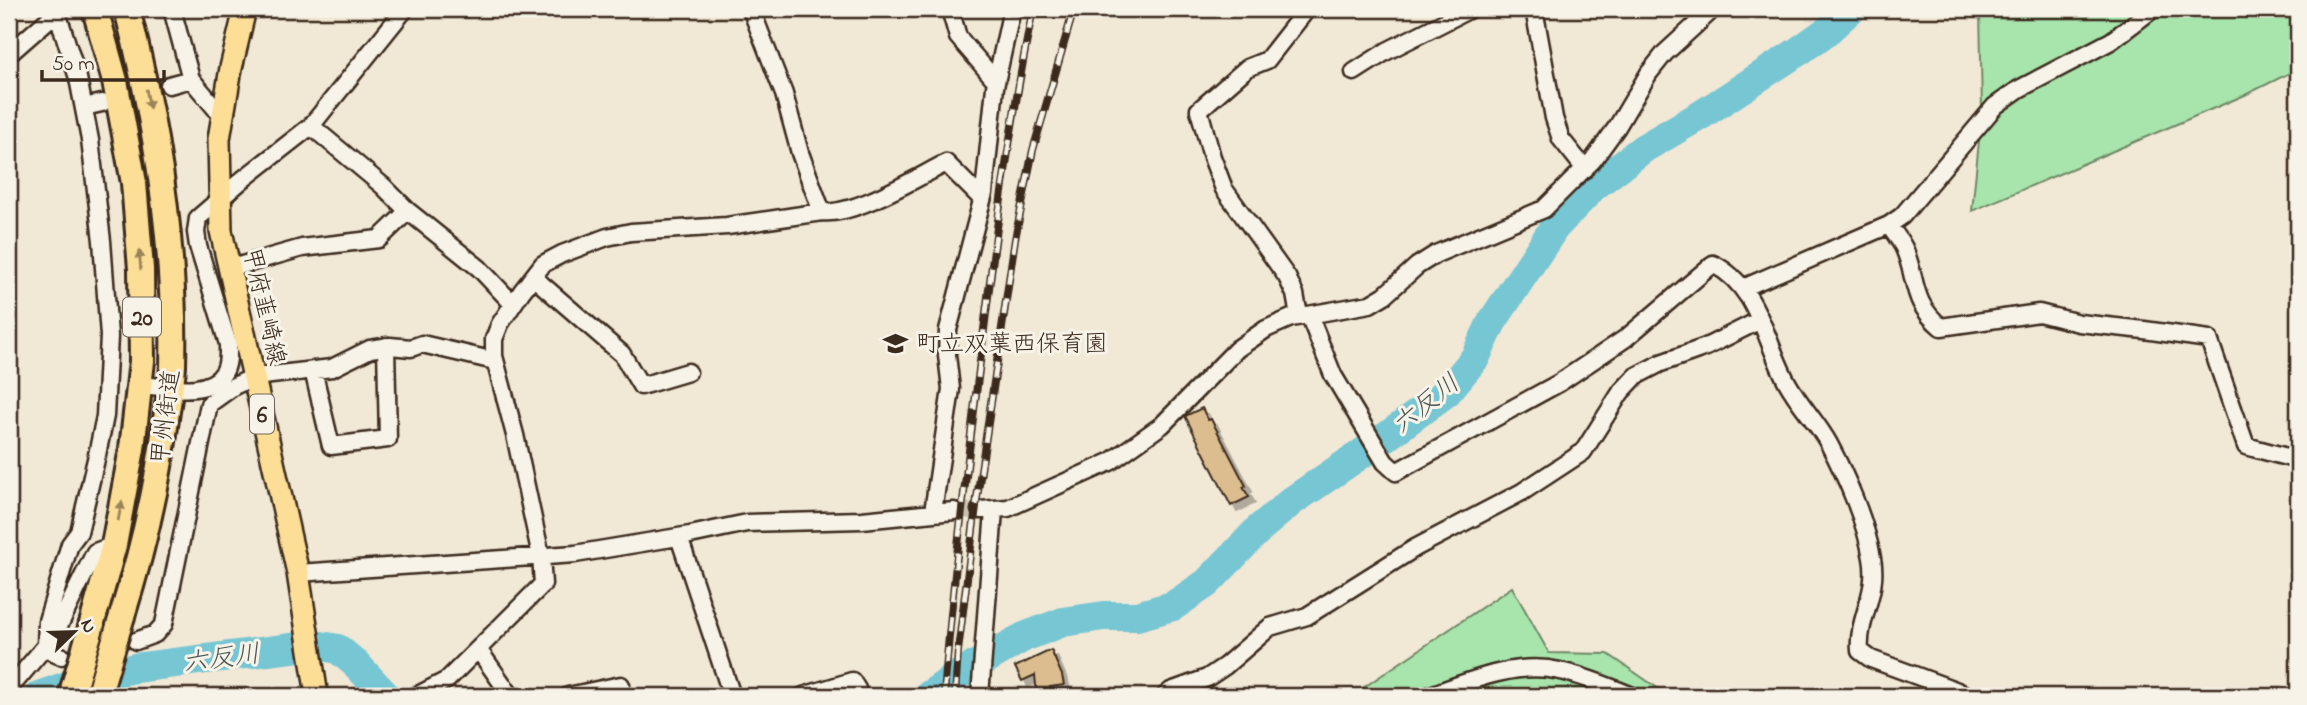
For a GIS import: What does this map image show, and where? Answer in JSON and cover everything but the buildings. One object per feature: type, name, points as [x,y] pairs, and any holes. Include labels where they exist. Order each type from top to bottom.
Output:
[{"type":"highway","name":"甲州街道","points":[[71,696],[114,545],[132,449],[142,361],[141,269],[134,183],[115,81],[95,9]]},
{"type":"highway","name":"甲州街道","points":[[98,696],[139,562],[161,458],[173,369],[172,269],[162,180],[144,77],[127,9]]},
{"type":"main road","name":"甲府韮崎線","points":[[245,9],[222,116],[219,160],[221,232],[298,573],[317,696]]},
{"type":"street","points":[[172,9],[191,79],[222,116]]},
{"type":"street","points":[[139,385],[197,388],[207,386],[224,373],[228,344],[196,232],[198,218],[311,127],[405,9]]},
{"type":"street","points":[[751,9],[784,94],[800,153],[822,212]]},
{"type":"street","points":[[950,9],[958,37],[996,81]]},
{"type":"street","points":[[933,512],[951,389],[947,355],[948,330],[982,199],[996,81],[1012,9]]},
{"type":"street","points":[[1307,9],[1267,60],[1247,68],[1199,110],[1224,189],[1287,277],[1333,375],[1385,462],[1396,471],[1559,383],[1626,338],[1713,264],[1732,276],[1743,288],[1787,382],[1828,443],[1857,506],[1872,557],[1874,583],[1859,637],[1860,651],[1871,659],[1968,696]]},
{"type":"street","points":[[1354,72],[1399,44],[1469,9]]},
{"type":"street","points":[[1534,9],[1554,118],[1561,139],[1585,169]]},
{"type":"street","points":[[980,696],[987,510],[1008,508],[1110,462],[1162,425],[1237,349],[1266,330],[1304,316],[1370,304],[1436,254],[1544,209],[1585,169],[1617,127],[1649,73],[1665,53],[1713,9]]},
{"type":"street","points":[[1743,288],[1889,225],[1902,216],[1995,106],[2019,89],[2111,41],[2153,9]]},
{"type":"street","points":[[9,54],[57,10],[84,107],[95,178],[107,293],[109,336],[105,416],[79,532],[70,544],[47,621],[46,645],[61,656]]},
{"type":"street","points":[[169,85],[191,79]]},
{"type":"street","points":[[84,107],[102,103]]},
{"type":"street","points":[[311,127],[479,268],[513,304]]},
{"type":"street","points":[[416,696],[447,680],[543,584],[541,556],[515,435],[495,361],[495,339],[500,324],[543,264],[607,237],[631,232],[727,226],[822,212],[836,213],[860,205],[946,163],[982,199]]},
{"type":"street","points":[[228,270],[302,248],[379,239],[408,211]]},
{"type":"street","points":[[1889,225],[1904,249],[1918,300],[1928,316],[1941,327],[2039,313],[2078,323],[2209,339],[2246,446],[2298,460]]},
{"type":"street","points":[[533,277],[622,354],[640,386],[688,372]]},
{"type":"street","points":[[1165,696],[1171,691],[1207,678],[1270,627],[1307,616],[1415,548],[1522,492],[1573,459],[1583,452],[1621,392],[1636,376],[1661,363],[1706,348],[1760,320]]},
{"type":"street","points":[[136,641],[155,634],[164,624],[209,404],[234,386],[254,377],[332,368],[370,349],[386,346],[411,348],[422,344],[495,361]]},
{"type":"street","points":[[313,370],[331,446],[388,439],[386,346]]},
{"type":"street","points":[[298,573],[575,554],[747,523],[862,520],[954,511]]},
{"type":"street","points":[[680,537],[732,696]]},
{"type":"street","points":[[9,690],[54,636],[95,552],[114,545]]},
{"type":"street","points":[[478,649],[511,696]]},
{"type":"street","points":[[1428,696],[1476,679],[1522,668],[1559,670],[1633,696]]},
{"type":"street","points":[[803,696],[852,681],[857,690]]},
{"type":"street","points":[[568,696],[585,695],[621,685]]},
{"type":"green space","points":[[1980,9],[2298,9],[2298,69],[2245,95],[1972,211],[1982,111]]},
{"type":"green space","points":[[1512,587],[1549,653],[1608,654],[1669,696],[1354,696],[1354,694]]},
{"type":"waterway","name":"六反川","points":[[928,696],[1024,637],[1063,622],[1104,616],[1137,616],[1173,606],[1207,583],[1260,528],[1292,501],[1447,392],[1475,358],[1492,322],[1554,228],[1594,186],[1644,148],[1701,115],[1799,51],[1851,9]]},
{"type":"waterway","name":"六反川","points":[[39,696],[87,679],[135,668],[315,645],[338,649],[386,696]]},
{"type":"tunnel","points":[[954,511],[980,510]]},
{"type":"railway","points":[[944,696],[961,517],[993,256],[1033,9]]},
{"type":"railway","points":[[955,696],[977,498],[1015,239],[1033,150],[1074,9]]},
{"type":"place","name":"町立双葉西保育園","points":[[896,343]]}]
